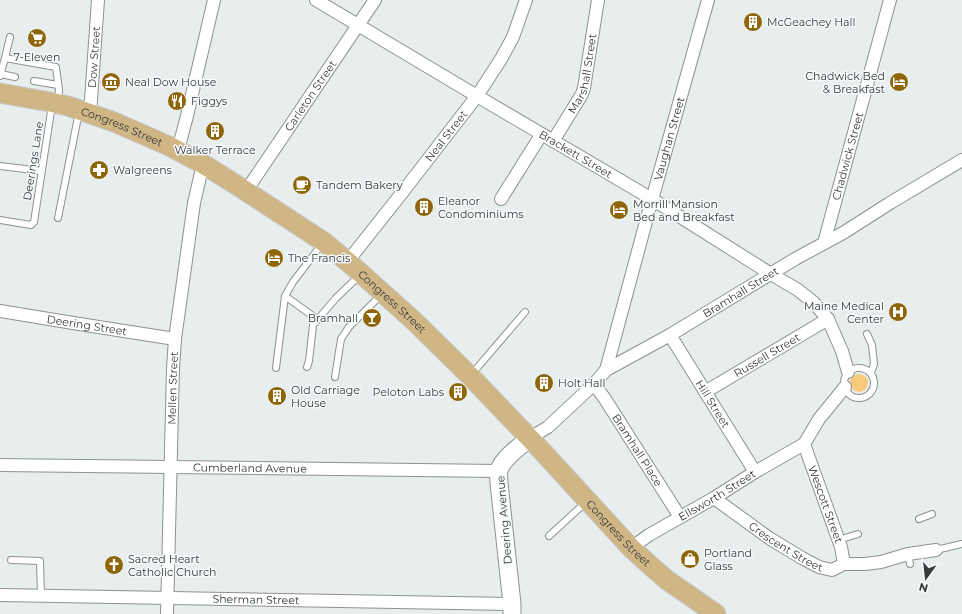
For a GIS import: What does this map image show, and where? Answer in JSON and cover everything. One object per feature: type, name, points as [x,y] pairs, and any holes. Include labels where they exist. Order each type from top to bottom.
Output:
[{"type":"main road","name":"Congress Street","points":[[0,93],[56,97],[85,112],[133,130],[178,150],[246,191],[324,242],[348,261],[414,321],[470,376],[530,438],[631,548],[652,568],[716,614]]},
{"type":"main road","name":"Deering Avenue","points":[[512,609],[499,471],[503,463],[530,438]]},
{"type":"street","name":"Dow Street","points":[[85,112],[98,0]]},
{"type":"street","points":[[178,150],[214,0]]},
{"type":"street","name":"Brackett Street","points":[[316,0],[652,199],[798,290],[814,302],[828,319],[842,351],[848,372]]},
{"type":"street","name":"Carleton Street","points":[[246,191],[375,0]]},
{"type":"street","name":"Neal Street","points":[[348,261],[476,96],[494,70],[513,37],[526,0]]},
{"type":"street","name":"Marshall Street","points":[[553,141],[582,94],[584,88],[598,0]]},
{"type":"street","name":"Vaughan Street","points":[[606,370],[708,0]]},
{"type":"street","name":"Chadwick Street","points":[[824,243],[890,0]]},
{"type":"street","points":[[501,199],[541,134]]},
{"type":"street","name":"Bramhall Street","points":[[530,438],[548,427],[594,384],[606,370],[670,335],[771,274],[843,233],[962,160]]},
{"type":"street","name":"Mellen Street","points":[[167,614],[170,467],[175,339],[194,203],[203,164]]},
{"type":"street","name":"Deering Street","points":[[0,311],[175,339]]},
{"type":"street","name":"Russell Street","points":[[705,392],[828,319]]},
{"type":"street","name":"Hill Street","points":[[670,335],[755,472]]},
{"type":"street","name":"Bramhall Place","points":[[594,384],[680,517]]},
{"type":"street","points":[[804,444],[819,419],[845,387]]},
{"type":"street","name":"Ellsworth Street","points":[[631,548],[649,535],[804,444]]},
{"type":"street","name":"Wescott Street","points":[[804,444],[838,540],[844,564]]},
{"type":"street","name":"Cumberland Avenue","points":[[0,465],[499,471]]},
{"type":"street","name":"Crescent Street","points":[[714,498],[768,538],[819,567],[832,570],[844,564],[865,564],[909,559],[936,550]]},
{"type":"street","name":"Sherman Street","points":[[0,595],[167,598],[512,609]]},
{"type":"lane","points":[[10,37],[6,58],[0,75],[15,77]]},
{"type":"lane","name":"Deerings Lane","points":[[0,220],[31,225],[34,222],[56,97],[56,67],[6,58]]},
{"type":"lane","points":[[34,81],[56,97]]},
{"type":"lane","points":[[58,218],[85,112]]},
{"type":"lane","points":[[0,166],[42,171]]},
{"type":"lane","points":[[276,368],[285,296],[293,282],[324,242]]},
{"type":"lane","points":[[307,367],[313,325],[336,298],[362,274]]},
{"type":"lane","points":[[335,377],[341,339],[349,327],[383,293]]},
{"type":"lane","points":[[285,296],[317,319]]},
{"type":"lane","points":[[470,376],[525,312]]},
{"type":"lane","points":[[867,334],[872,345],[874,364],[871,373]]},
{"type":"lane","points":[[862,368],[871,373],[874,377],[874,387],[865,397],[855,397],[847,391],[844,382],[845,377],[852,369],[862,368]]},
{"type":"lane","points":[[549,536],[588,500]]},
{"type":"lane","points":[[919,519],[932,514]]},
{"type":"lane","points":[[838,540],[858,534]]},
{"type":"lane","points":[[936,550],[962,544]]},
{"type":"lane","points":[[11,560],[40,561],[41,596]]},
{"type":"shaded area","points":[[859,374],[865,377],[868,383],[865,389],[859,392],[853,389],[850,383],[853,377]]},
{"type":"place","name":"McGeachey Hall","points":[[753,22]]},
{"type":"place","name":"7-Eleven","points":[[37,38]]},
{"type":"place","name":"Neal Dow House","points":[[111,82]]},
{"type":"place","name":"Chadwick Bed & Breakfast","points":[[899,82]]},
{"type":"place","name":"Figgys","points":[[177,101]]},
{"type":"place","name":"Walker Terrace","points":[[215,131]]},
{"type":"place","name":"Walgreens","points":[[99,170]]},
{"type":"place","name":"Tandem Bakery","points":[[302,185]]},
{"type":"place","name":"Eleanor Condominiums","points":[[424,207]]},
{"type":"place","name":"Morrill Mansion Bed and Breakfast","points":[[619,210]]},
{"type":"place","name":"The Francis","points":[[274,258]]},
{"type":"place","name":"Maine Medical Center","points":[[898,312]]},
{"type":"place","name":"Bramhall","points":[[372,318]]},
{"type":"place","name":"Holt Hall","points":[[544,383]]},
{"type":"place","name":"Peloton Labs","points":[[458,392]]},
{"type":"place","name":"Old Carriage House","points":[[277,396]]},
{"type":"place","name":"Portland Glass","points":[[690,559]]},
{"type":"place","name":"Sacred Heart Catholic Church","points":[[114,565]]}]
